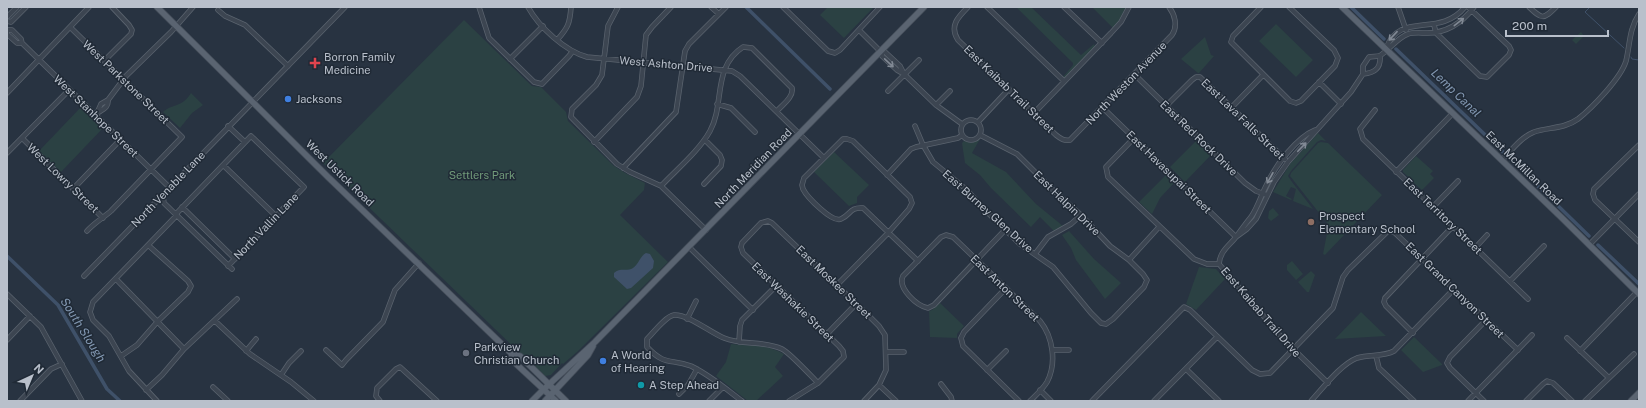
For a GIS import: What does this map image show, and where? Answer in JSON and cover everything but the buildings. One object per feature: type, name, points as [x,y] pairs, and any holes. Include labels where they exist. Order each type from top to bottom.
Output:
[{"type":"main road","name":"West Ustick Road","points":[[157,7],[510,352],[520,356],[566,401]]},
{"type":"main road","name":"North Meridian Road","points":[[532,401],[595,342],[924,7]]},
{"type":"main road","name":"East McMillan Road","points":[[1342,7],[1638,293]]},
{"type":"main road","name":"North Meridian Road","points":[[545,401],[588,355],[595,342]]},
{"type":"main road","name":"West Ustick Road","points":[[510,352],[514,362],[556,401]]},
{"type":"main road","points":[[1631,401],[1639,393]]},
{"type":"street","points":[[7,17],[17,7]]},
{"type":"street","points":[[7,21],[11,22],[26,7]]},
{"type":"street","points":[[7,93],[89,7]]},
{"type":"street","points":[[104,61],[131,34],[132,30],[129,24],[112,7]]},
{"type":"street","points":[[96,114],[106,108],[108,100],[123,79],[193,7]]},
{"type":"street","name":"North Venable Lane","points":[[84,276],[163,196],[228,126],[344,7]]},
{"type":"street","points":[[479,7],[489,38],[534,82],[539,84],[545,82],[572,52]]},
{"type":"street","name":"West Ashton Drive","points":[[528,7],[534,17],[557,40],[572,52],[587,57],[732,71],[740,76],[824,158]]},
{"type":"street","points":[[557,40],[570,22],[571,7]]},
{"type":"street","points":[[618,7],[608,26],[602,75],[600,80],[572,110],[570,114],[572,120],[623,168],[660,186],[706,230]]},
{"type":"street","points":[[594,142],[637,97],[641,86],[645,41],[648,32],[671,7]]},
{"type":"street","points":[[711,7],[719,14]]},
{"type":"street","points":[[623,168],[676,112],[683,56],[686,48],[726,7]]},
{"type":"street","points":[[783,7],[828,51],[834,53],[840,50],[880,7]]},
{"type":"street","name":"East Kaibab Trail Street","points":[[968,7],[957,18],[954,24],[954,30],[958,40],[1062,139],[1070,140]]},
{"type":"street","points":[[987,7],[1064,81]]},
{"type":"street","points":[[1064,7],[1102,43]]},
{"type":"street","points":[[1034,113],[1121,22],[1129,7]]},
{"type":"street","name":"North Weston Avenue","points":[[1070,140],[1103,108],[1172,35],[1175,22],[1174,14],[1169,7]]},
{"type":"street","points":[[1261,7],[1233,36],[1231,40],[1232,45],[1290,101],[1296,103],[1301,101],[1335,66],[1338,58],[1334,50],[1289,7]]},
{"type":"street","points":[[1398,7],[1408,34]]},
{"type":"street","points":[[1386,50],[1389,41],[1393,36],[1406,28],[1434,25],[1451,19],[1465,7]]},
{"type":"street","points":[[1529,7],[1538,16],[1543,17],[1548,16],[1556,7]]},
{"type":"street","points":[[1219,264],[1220,257],[1224,249],[1236,237],[1252,225],[1260,213],[1278,174],[1311,137],[1315,130],[1348,96],[1363,74],[1365,61],[1374,56],[1380,56],[1399,39],[1408,34],[1436,33],[1453,27],[1471,8],[1509,46],[1511,50],[1509,55],[1489,76],[1484,78],[1480,76],[1436,33],[1434,25]]},
{"type":"street","points":[[218,10],[225,16],[245,25],[288,66]]},
{"type":"street","points":[[1502,160],[1522,140],[1532,133],[1565,126],[1578,119],[1613,83],[1623,68],[1631,30],[1639,14]]},
{"type":"street","points":[[510,60],[543,26]]},
{"type":"street","name":"West Parkstone Street","points":[[70,27],[182,137],[151,169]]},
{"type":"street","name":"West Stanhope Street","points":[[7,30],[7,34],[17,43],[22,43],[170,188]]},
{"type":"street","points":[[859,30],[881,52],[886,52],[900,66],[904,74],[936,105],[962,124]]},
{"type":"street","points":[[660,186],[705,140],[714,123],[724,70],[729,61],[740,48],[746,46],[752,48],[790,85],[792,91],[790,96],[777,111]]},
{"type":"street","points":[[1363,74],[1373,72],[1378,68],[1380,56]]},
{"type":"street","points":[[888,91],[919,60]]},
{"type":"street","name":"East Red Rock Drive","points":[[1134,74],[1246,183],[1256,191],[1267,195]]},
{"type":"street","points":[[1232,107],[1263,75]]},
{"type":"street","name":"East Lava Falls Street","points":[[1166,106],[1192,80],[1198,77],[1232,107],[1288,162]]},
{"type":"street","points":[[1319,82],[1341,104]]},
{"type":"street","points":[[978,122],[1009,89]]},
{"type":"street","points":[[7,153],[69,90]]},
{"type":"street","points":[[936,105],[950,91]]},
{"type":"street","points":[[717,104],[731,108],[755,132]]},
{"type":"street","name":"East Havasupai Street","points":[[1103,108],[1236,237]]},
{"type":"street","name":"East Territory Street","points":[[1375,110],[1362,125],[1360,132],[1363,139],[1528,299]]},
{"type":"street","points":[[1396,172],[1453,113]]},
{"type":"street","points":[[971,119],[978,122],[981,128],[980,134],[973,140],[967,139],[962,135],[960,130],[964,121],[971,119]]},
{"type":"street","points":[[157,401],[129,371],[106,332],[94,320],[90,312],[93,302],[245,142],[228,126]]},
{"type":"street","name":"East Burney Glen Drive","points":[[915,126],[923,145],[933,162],[968,190],[1020,244],[1054,266],[1091,313],[1101,323],[1106,324],[1113,319],[1144,287],[1146,280]]},
{"type":"street","points":[[1236,237],[1254,212],[1270,176],[1284,158],[1308,133],[1315,130]]},
{"type":"street","name":"East Halpin Drive","points":[[980,134],[1017,154],[1080,214],[1110,246],[1129,260],[1143,274],[1146,280]]},
{"type":"street","points":[[887,175],[911,149],[958,138],[962,135]]},
{"type":"street","name":"North Vallin Lane","points":[[228,266],[277,217],[304,187],[251,136],[245,142]]},
{"type":"street","name":"West Lowry Street","points":[[22,138],[103,218]]},
{"type":"street","name":"East Kaibab Trail Drive","points":[[1134,138],[1106,167],[1108,177],[1194,259],[1207,264],[1219,264],[1279,335],[1328,384]]},
{"type":"street","points":[[837,285],[888,233],[909,209],[912,203],[910,197],[853,141],[847,139],[841,141],[804,178],[802,185],[804,192],[831,218],[836,220],[841,219],[852,209],[863,208],[888,233],[918,261],[903,276],[901,283],[903,288],[920,305],[928,308],[934,305],[1005,230]]},
{"type":"street","points":[[73,189],[120,140]]},
{"type":"street","points":[[704,184],[721,166],[722,160],[720,154],[705,140]]},
{"type":"street","points":[[1639,145],[1594,189],[1593,194],[1595,200],[1639,242]]},
{"type":"street","points":[[223,165],[277,217]]},
{"type":"street","points":[[87,231],[103,218],[151,169]]},
{"type":"street","points":[[1433,207],[1458,180]]},
{"type":"street","points":[[1589,245],[1639,194]]},
{"type":"street","points":[[163,196],[164,202],[176,215],[232,269]]},
{"type":"street","points":[[182,207],[235,259]]},
{"type":"street","points":[[1035,254],[1048,237],[1067,227],[1080,214]]},
{"type":"street","name":"East Washakie Street","points":[[768,221],[761,223],[740,247],[743,253],[843,351],[844,356],[818,383]]},
{"type":"street","name":"East Moskee Street","points":[[768,221],[772,223],[879,326],[885,335],[886,352],[886,370],[879,385]]},
{"type":"street","points":[[1413,333],[1386,306],[1384,302],[1386,296],[1453,226]]},
{"type":"street","points":[[1129,260],[1159,227]]},
{"type":"street","name":"East Grand Canyon Street","points":[[1294,350],[1333,308],[1348,270],[1384,234],[1391,231],[1394,232],[1422,258],[1518,350]]},
{"type":"street","points":[[1475,248],[1487,234]]},
{"type":"street","name":"East Anton Street","points":[[918,261],[941,237],[946,235],[953,237],[1040,321],[1047,330],[1052,350],[1052,364],[1050,376],[1046,384],[1030,401]]},
{"type":"street","points":[[121,356],[137,344],[188,292],[191,286],[188,281],[148,245]]},
{"type":"street","points":[[1510,281],[1544,246]]},
{"type":"street","points":[[689,247],[753,310]]},
{"type":"street","points":[[326,350],[342,365],[383,322],[395,290],[419,263]]},
{"type":"street","points":[[116,279],[184,349]]},
{"type":"street","points":[[739,342],[742,320],[777,285]]},
{"type":"street","points":[[1006,288],[964,332],[961,338],[963,346],[1019,401]]},
{"type":"street","points":[[1311,401],[1352,361],[1362,357],[1376,356],[1394,351],[1454,289]]},
{"type":"street","points":[[1580,351],[1638,293]]},
{"type":"street","points":[[7,294],[41,327],[82,401]]},
{"type":"street","points":[[146,390],[162,375],[184,349],[237,299]]},
{"type":"street","points":[[687,319],[696,301]]},
{"type":"street","points":[[827,334],[856,304]]},
{"type":"street","points":[[1092,401],[1184,308],[1190,310],[1256,373],[1263,375],[1274,370],[1294,350]]},
{"type":"street","points":[[742,401],[696,369],[689,366],[663,361],[656,357],[647,347],[647,339],[669,316],[676,315],[687,319],[725,339],[739,342],[765,343],[783,349],[818,383],[789,401]]},
{"type":"street","points":[[7,340],[30,316]]},
{"type":"street","points":[[1484,401],[1450,368],[1447,363],[1450,357],[1486,320]]},
{"type":"street","points":[[215,321],[246,351],[297,386],[314,401]]},
{"type":"street","points":[[1468,401],[1532,335]]},
{"type":"street","points":[[1154,401],[1217,336]]},
{"type":"street","points":[[1567,338],[1608,377]]},
{"type":"street","points":[[246,351],[256,339]]},
{"type":"street","points":[[1052,350],[1069,350]]},
{"type":"street","points":[[281,375],[289,363],[301,351]]},
{"type":"street","points":[[987,370],[1006,351]]},
{"type":"street","points":[[886,352],[904,352]]},
{"type":"street","points":[[1585,401],[1608,377],[1615,373],[1634,354]]},
{"type":"street","points":[[1376,356],[1379,368],[1414,401]]},
{"type":"street","points":[[20,401],[51,369],[62,364]]},
{"type":"street","points":[[380,401],[375,392],[377,388],[396,369],[400,367],[436,401]]},
{"type":"street","points":[[679,394],[688,385],[696,369]]},
{"type":"street","points":[[1186,369],[1219,401]]},
{"type":"street","points":[[1526,401],[1547,381],[1553,384],[1572,401]]},
{"type":"street","points":[[941,384],[951,397],[952,401]]},
{"type":"street","points":[[864,401],[879,385],[896,401]]},
{"type":"street","points":[[213,387],[228,401]]},
{"type":"street","points":[[709,401],[723,387]]},
{"type":"street","points":[[1040,390],[1051,401]]},
{"type":"green space","points":[[828,7],[874,7],[844,38],[820,15]]},
{"type":"green space","points":[[1016,7],[1031,7],[1081,55],[1094,44],[1095,47],[1066,77],[1063,77],[1073,63]]},
{"type":"green space","points":[[1092,7],[1126,7],[1118,23],[1113,28]]},
{"type":"green space","name":"Settlers Park","points":[[464,20],[532,86],[541,87],[566,112],[568,121],[614,166],[645,183],[644,190],[620,215],[668,262],[577,352],[563,364],[562,363],[551,375],[545,376],[528,361],[323,163]]},
{"type":"green space","points":[[1276,24],[1313,60],[1296,77],[1259,41]]},
{"type":"green space","points":[[1581,32],[1584,36],[1576,44],[1572,40]]},
{"type":"green space","points":[[1205,37],[1211,55],[1214,56],[1198,73],[1181,59]]},
{"type":"green space","points":[[191,93],[203,105],[192,113],[180,128],[163,112],[184,101]]},
{"type":"green space","points":[[82,106],[104,127],[61,172],[39,151]]},
{"type":"green space","points":[[1318,133],[1326,141],[1321,140],[1317,142],[1288,176],[1313,209],[1293,201],[1296,189],[1291,187],[1286,196],[1292,199],[1291,200],[1273,192],[1290,164]]},
{"type":"green space","points":[[980,139],[972,153],[1006,172],[1036,204],[1063,226],[1054,231],[1040,217],[1031,227],[991,188],[980,175],[965,163],[962,143],[964,141],[971,143]]},
{"type":"green space","points":[[1196,141],[1211,155],[1185,182],[1170,167]]},
{"type":"green space","points":[[1318,143],[1328,143],[1382,195],[1325,255],[1323,254],[1328,228],[1327,223],[1290,176]]},
{"type":"green space","points":[[834,152],[869,185],[857,197],[857,203],[849,206],[814,172]]},
{"type":"green space","points":[[1416,156],[1433,171],[1430,174],[1434,178],[1422,190],[1403,172],[1403,170]]},
{"type":"green space","points":[[1166,175],[1174,183],[1160,198],[1152,214],[1139,202]]},
{"type":"green space","points":[[1273,208],[1279,215],[1271,221],[1268,218],[1269,211]]},
{"type":"green space","points":[[1069,231],[1094,259],[1121,283],[1105,299],[1076,260],[1071,248],[1062,235]]},
{"type":"green space","points":[[1292,261],[1303,274],[1296,280],[1287,270],[1287,265]]},
{"type":"green space","points":[[1199,267],[1216,269],[1225,279],[1196,310],[1186,304]]},
{"type":"green space","points":[[1311,271],[1315,275],[1309,292],[1307,292],[1298,282]]},
{"type":"green space","points":[[940,303],[964,326],[957,334],[957,338],[930,337],[929,311]]},
{"type":"green space","points":[[1361,312],[1386,336],[1335,339]]},
{"type":"green space","points":[[1414,337],[1442,365],[1423,372],[1401,350]]},
{"type":"green space","points":[[731,344],[770,348],[784,354],[775,367],[783,376],[756,401],[748,401],[716,376],[726,362]]},
{"type":"water","points":[[646,253],[650,254],[654,261],[653,268],[631,288],[627,289],[614,277],[614,273],[619,270],[628,270],[633,268]]},
{"type":"waterway","points":[[746,7],[830,89]]},
{"type":"waterway","name":"Lemp Canal","points":[[1351,7],[1384,39]]},
{"type":"waterway","points":[[1590,7],[1585,12],[1624,48]]},
{"type":"waterway","name":"Lemp Canal","points":[[1396,49],[1503,152]]},
{"type":"waterway","points":[[1631,57],[1632,59],[1639,60]]},
{"type":"waterway","name":"Lemp Canal","points":[[1511,160],[1589,236]]},
{"type":"waterway","name":"Lemp Canal","points":[[1598,245],[1639,284]]},
{"type":"waterway","name":"South Slough","points":[[7,256],[58,305],[107,389],[120,401]]},
{"type":"place","name":"Borron Family Medicine","points":[[315,63]]},
{"type":"place","name":"Jacksons","points":[[288,99]]},
{"type":"place","name":"Prospect Elementary School","points":[[1311,222]]},
{"type":"place","name":"Parkview Christian Church","points":[[466,353]]},
{"type":"place","name":"A World of Hearing","points":[[603,361]]},
{"type":"place","name":"A Step Ahead","points":[[641,385]]}]
